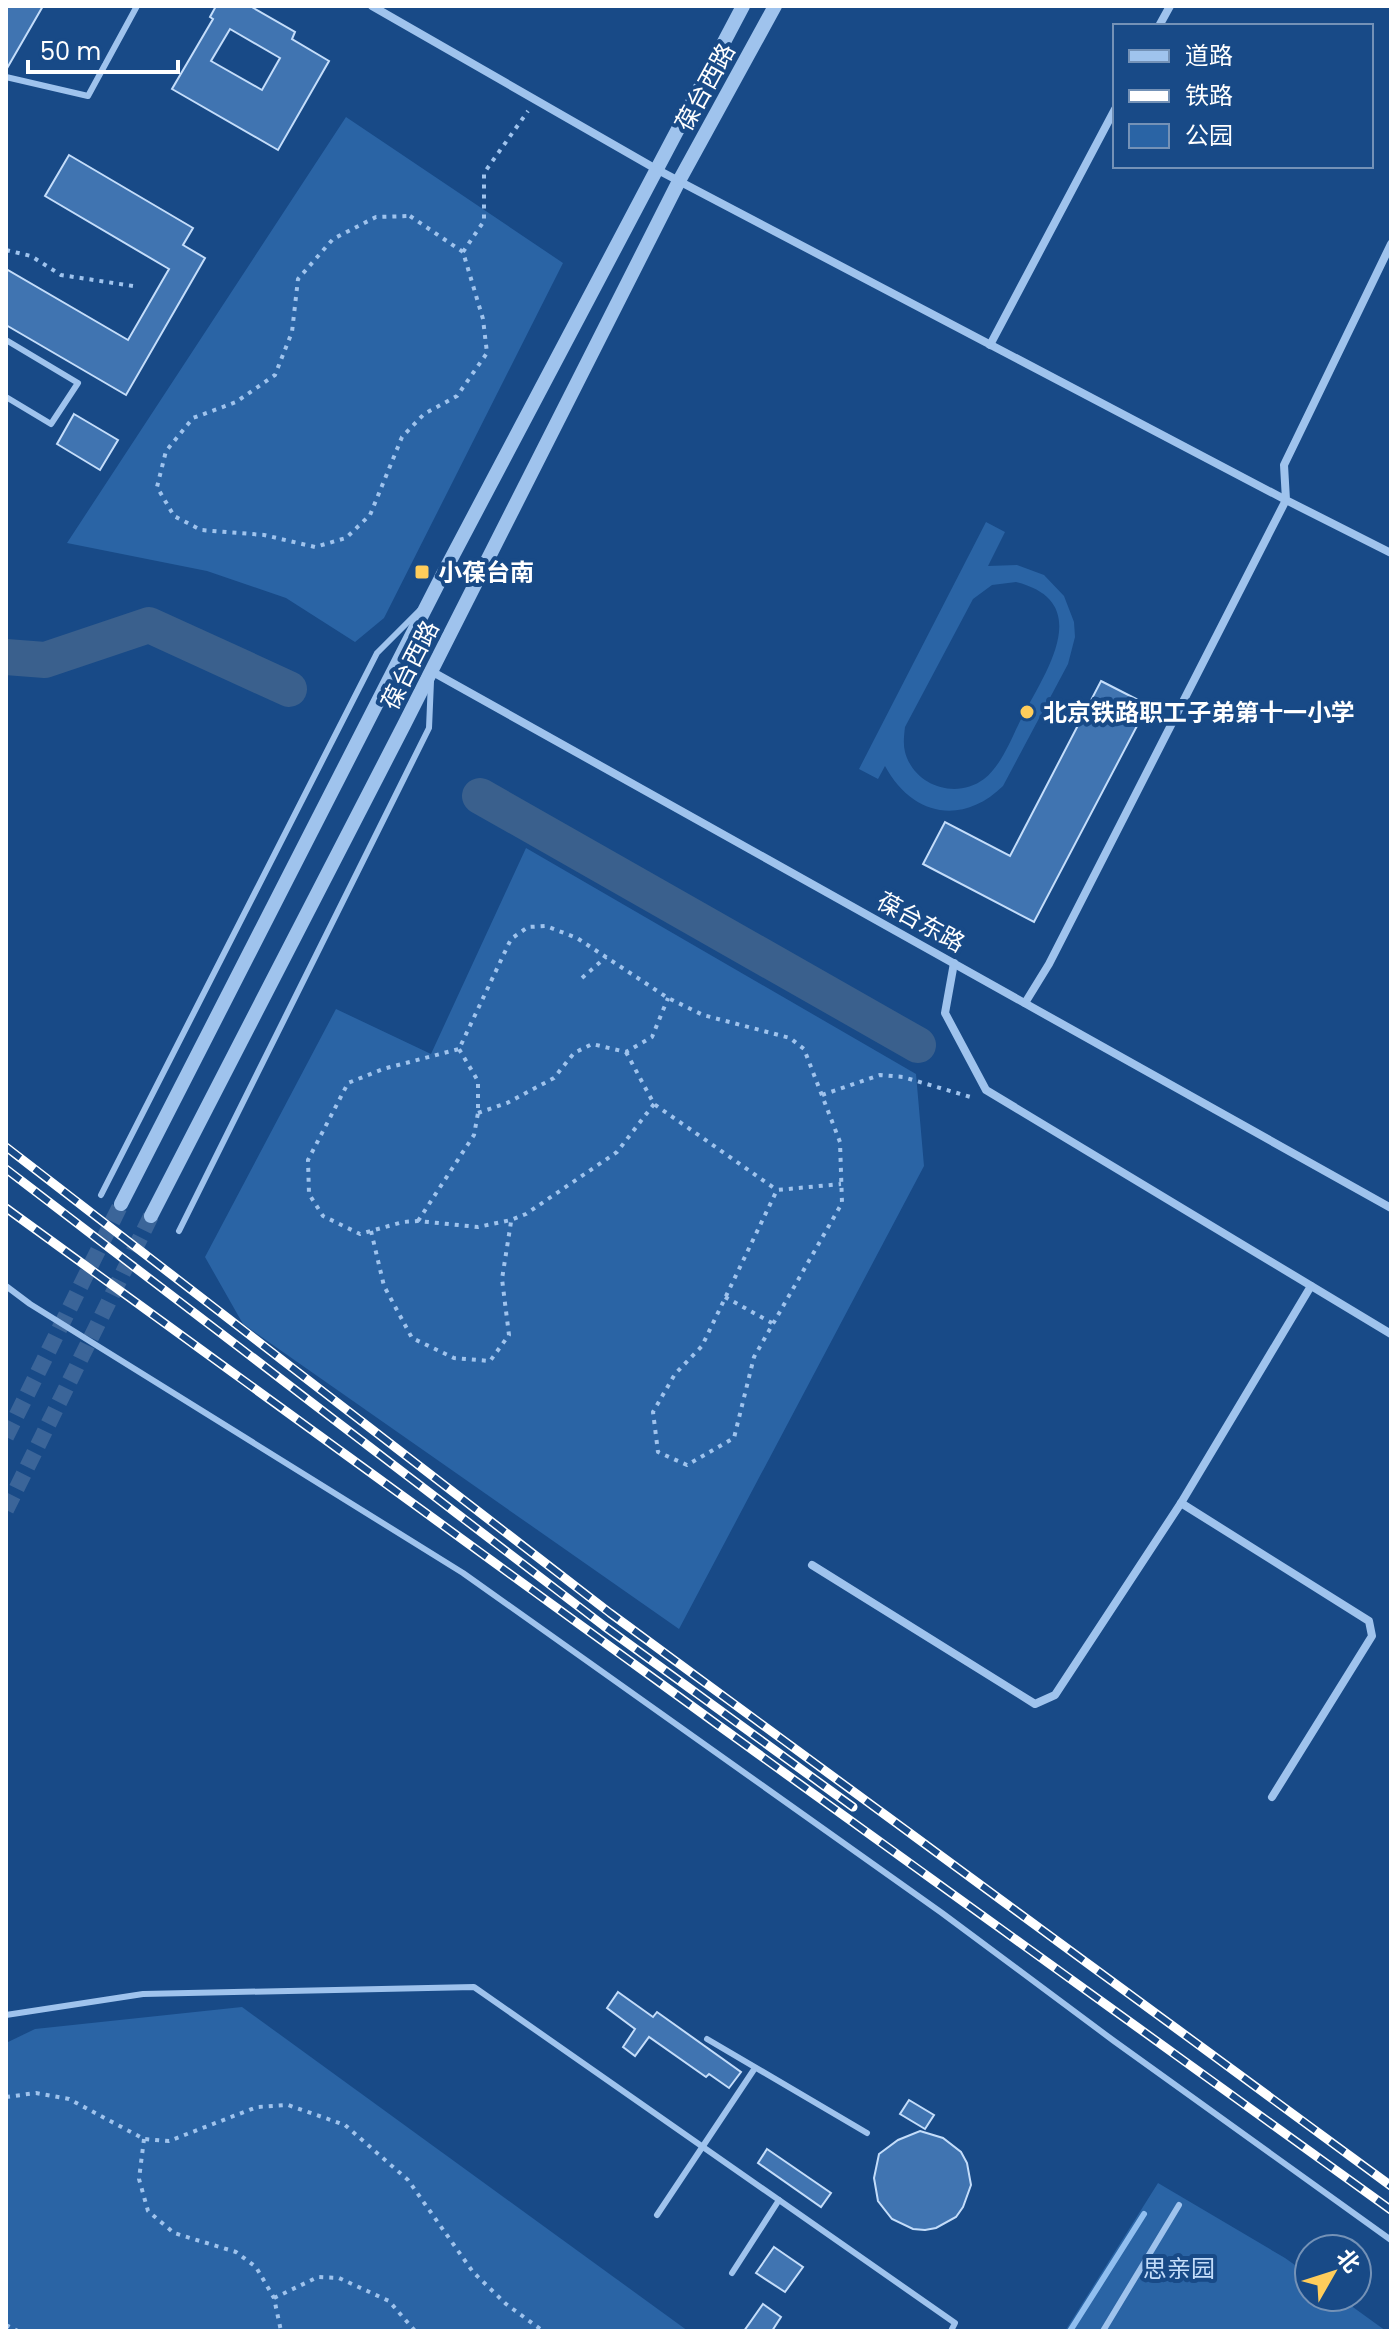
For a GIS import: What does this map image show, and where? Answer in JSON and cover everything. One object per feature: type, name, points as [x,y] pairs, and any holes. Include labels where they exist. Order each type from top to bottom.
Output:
[{"type":"street","points":[[372,6],[656,169],[1391,553]]},
{"type":"street","name":"葆台西路","points":[[121,1204],[430,599],[743,6]]},
{"type":"street","name":"葆台西路","points":[[151,1216],[679,181],[775,6]]},
{"type":"street","points":[[1160,24],[1170,6]]},
{"type":"street","points":[[990,345],[1113,113]]},
{"type":"street","points":[[1025,1003],[1049,964],[1286,500],[1284,465],[1391,244]]},
{"type":"street","name":"葆台东路","points":[[431,671],[1391,1208]]},
{"type":"street","points":[[954,963],[945,1013],[986,1090],[1391,1334]]},
{"type":"street","points":[[812,1565],[1035,1704],[1055,1695],[1181,1503],[1311,1286]]},
{"type":"street","points":[[1181,1503],[1369,1621],[1372,1636],[1272,1797]]},
{"type":"lane","points":[[6,77],[88,96],[137,6]]},
{"type":"lane","points":[[6,340],[78,383],[51,424],[6,397]]},
{"type":"lane","points":[[101,1195],[377,653],[430,599]]},
{"type":"lane","points":[[179,1231],[429,728],[431,671]]},
{"type":"lane","points":[[6,1286],[279,1461],[463,1573],[942,1913],[1391,2240]]},
{"type":"lane","points":[[6,2015],[143,1994],[474,1987],[955,2323],[951,2331]]},
{"type":"lane","points":[[707,2039],[867,2133]]},
{"type":"lane","points":[[657,2215],[755,2068]]},
{"type":"lane","points":[[732,2273],[779,2200]]},
{"type":"lane","points":[[1103,2331],[1179,2205]]},
{"type":"path","points":[[463,252],[484,221],[484,173],[536,100]]},
{"type":"path","points":[[410,216],[463,252],[483,319],[487,353],[457,396],[424,414],[402,437],[370,515],[346,538],[315,547],[264,535],[201,530],[174,516],[157,487],[166,451],[193,418],[236,402],[275,375],[292,332],[298,279],[333,239],[376,217],[410,216]]},
{"type":"path","points":[[6,250],[31,256],[61,275],[133,286]]},
{"type":"path","points":[[654,1104],[617,1152],[526,1214],[511,1220],[478,1227],[403,1222],[360,1234],[323,1216],[309,1194],[308,1160],[348,1083],[383,1069],[459,1049],[511,939],[528,927],[546,926],[577,938],[668,998],[703,1015],[790,1038],[804,1049],[840,1142],[842,1203],[754,1357],[734,1438],[687,1465],[658,1452],[653,1412],[675,1374],[702,1346],[777,1190]]},
{"type":"path","points":[[582,978],[606,957]]},
{"type":"path","points":[[478,1113],[507,1103],[554,1078],[574,1053],[592,1044],[626,1052],[652,1037],[668,998]]},
{"type":"path","points":[[418,1221],[474,1135],[478,1081],[459,1049]]},
{"type":"path","points":[[626,1052],[654,1104],[777,1190],[841,1184]]},
{"type":"path","points":[[822,1095],[880,1075],[903,1077],[974,1098]]},
{"type":"path","points":[[371,1231],[384,1286],[412,1338],[454,1358],[490,1361],[509,1335],[502,1279],[511,1220]]},
{"type":"path","points":[[725,1297],[773,1324]]},
{"type":"path","points":[[6,2097],[36,2093],[69,2099],[144,2139],[169,2141],[257,2107],[288,2105],[345,2125],[408,2180],[473,2272],[506,2304],[543,2331]]},
{"type":"path","points":[[144,2139],[139,2179],[148,2211],[174,2233],[236,2252],[256,2267],[274,2298],[281,2331]]},
{"type":"path","points":[[274,2298],[318,2277],[339,2278],[389,2301],[415,2331]]},
{"type":"path","points":[[6,2325],[18,2331]]},
{"type":"green space","points":[[346,117],[563,263],[384,618],[355,642],[286,598],[207,571],[67,543]]},
{"type":"green space","points":[[986,522],[1005,532],[988,566],[1017,565],[1044,575],[1064,596],[1074,622],[1075,637],[1068,664],[1003,786],[971,807],[939,810],[909,796],[885,766],[878,779],[859,769]],"holes":[[[1016,582],[1040,592],[1054,605],[1059,622],[1058,640],[1042,680],[1001,759],[984,779],[973,785],[949,789],[927,781],[917,774],[905,752],[905,727],[973,599],[992,585]]]},
{"type":"green space","points":[[526,848],[916,1074],[924,1166],[679,1629],[243,1324],[205,1257],[336,1009],[431,1054]]},
{"type":"green space","points":[[242,2007],[688,2331],[6,2331],[6,2043],[35,2029]]},
{"type":"green space","name":"思亲园","points":[[1158,2183],[1293,2264],[1293,2313],[1361,2313],[1386,2331],[1065,2331]]},
{"type":"building","points":[[6,6],[43,6],[6,70]]},
{"type":"building","points":[[216,6],[250,6],[295,32],[292,39],[329,61],[278,150],[172,89],[213,19],[210,17]],"holes":[[[230,29],[280,58],[262,90],[211,61]]]},
{"type":"building","points":[[69,155],[193,228],[183,245],[205,258],[126,395],[6,325],[6,269],[128,340],[169,269],[45,196]]},
{"type":"building","points":[[74,414],[118,440],[100,470],[57,444]]},
{"type":"building","points":[[1101,681],[1148,705],[1034,922],[923,864],[945,822],[1010,856]]},
{"type":"building","points":[[618,1992],[653,2017],[657,2012],[741,2072],[729,2088],[709,2074],[706,2077],[649,2037],[635,2056],[623,2047],[635,2029],[607,2008]]},
{"type":"building","points":[[909,2100],[934,2115],[925,2129],[900,2114]]},
{"type":"building","points":[[920,2131],[943,2138],[961,2152],[967,2163],[971,2185],[956,2217],[936,2228],[925,2230],[913,2229],[892,2219],[878,2201],[874,2178],[879,2154],[898,2140]]},
{"type":"building","points":[[767,2149],[831,2193],[821,2207],[758,2163]]},
{"type":"building","points":[[774,2247],[803,2267],[785,2292],[756,2273]]},
{"type":"building","points":[[763,2304],[781,2317],[772,2331],[744,2331]]},
{"type":"waterway","points":[[6,657],[45,660],[149,625],[289,689]]},
{"type":"waterway","points":[[480,796],[918,1045]]},
{"type":"waterway","points":[[1070,2331],[1144,2214]]},
{"type":"tunnel","points":[[6,1437],[121,1204]]},
{"type":"tunnel","points":[[6,1510],[151,1216]]},
{"type":"railway","points":[[6,1147],[610,1613],[1391,2186]]},
{"type":"railway","points":[[6,1169],[604,1626],[853,1807]]},
{"type":"railway","points":[[6,1208],[1391,2210]]},
{"type":"place","name":"小葆台南","points":[[422,572]]},
{"type":"place","name":"北京铁路职工子弟第十一小学","points":[[1027,712]]}]
